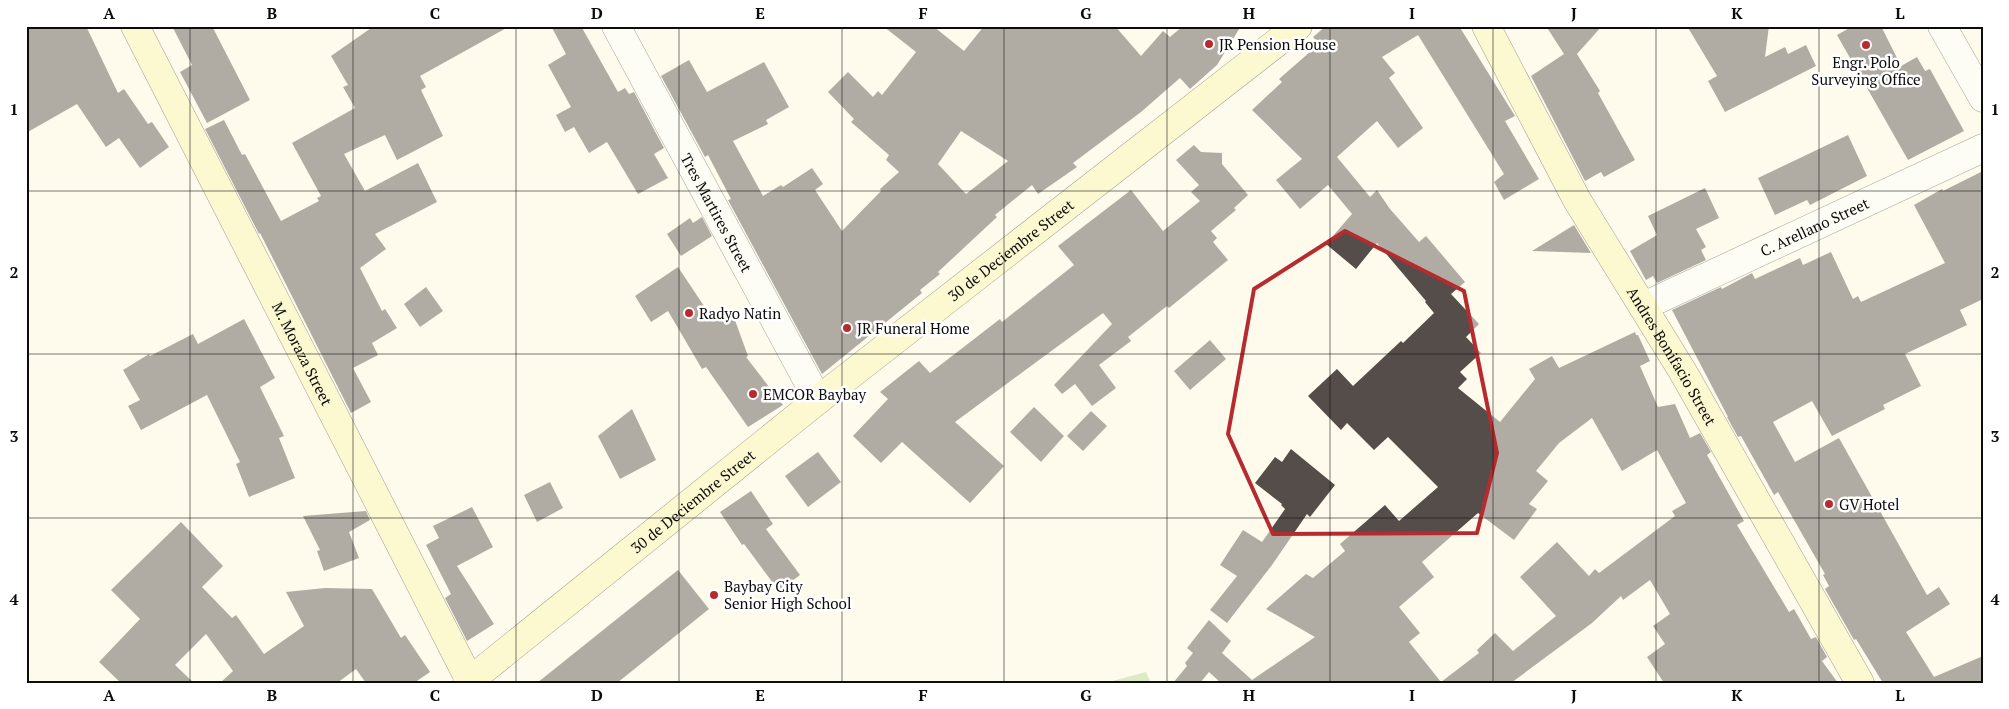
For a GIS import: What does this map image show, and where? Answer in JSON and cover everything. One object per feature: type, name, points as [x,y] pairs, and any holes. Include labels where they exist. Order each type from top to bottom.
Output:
[{"type":"street","name":"M. Moraza Street","points":[[135,26],[469,682]]},
{"type":"street","name":"Tres Martires Street","points":[[616,26],[818,400]]},
{"type":"street","name":"30 de Deciembre Street","points":[[469,682],[818,400],[1298,26]]},
{"type":"street","name":"Andres Bonifacio Street","points":[[1486,26],[1577,200],[1683,372],[1860,683]]},
{"type":"street","points":[[1942,26],[1983,98]]},
{"type":"street","name":"C. Arellano Street","points":[[1644,306],[1983,148]]},
{"type":"highlighted area","points":[[1345,231],[1464,291],[1497,453],[1477,533],[1273,534],[1228,434],[1254,289]]},
{"type":"green space","points":[[1146,672],[1151,683],[1105,683]]},
{"type":"building","points":[[26,26],[86,26],[118,93],[124,89],[148,124],[152,122],[169,147],[140,168],[119,138],[106,147],[77,104],[26,133]]},
{"type":"building","points":[[172,26],[212,26],[250,100],[207,123],[180,72],[192,65]]},
{"type":"building","points":[[374,26],[510,26],[420,76],[426,87],[421,90],[443,136],[397,160],[385,135],[344,154],[365,191],[418,163],[437,202],[375,234],[386,249],[360,268],[382,311],[385,309],[397,328],[372,343],[378,355],[353,368],[371,402],[351,413],[205,129],[224,120],[242,155],[245,154],[281,221],[319,201],[317,198],[321,196],[292,143],[355,108],[343,87],[348,85],[331,56]]},
{"type":"building","points":[[551,26],[581,26],[618,92],[625,88],[629,94],[634,92],[664,148],[654,154],[668,178],[638,194],[607,142],[589,153],[574,127],[565,132],[556,115],[571,107],[548,65],[566,54]]},
{"type":"building","points":[[883,26],[933,26],[964,51],[984,26],[1115,26],[1141,56],[1163,31],[1170,37],[1183,26],[1241,26],[1217,65],[1190,89],[1180,78],[1141,112],[1073,163],[1077,167],[1038,194],[1032,185],[995,215],[997,217],[938,272],[940,274],[920,290],[922,293],[822,374],[728,200],[731,199],[708,155],[705,157],[661,76],[689,60],[707,92],[764,62],[789,107],[766,120],[768,124],[733,141],[763,196],[781,185],[783,187],[812,168],[823,184],[815,190],[842,231],[881,191],[880,189],[899,172],[886,160],[889,155],[851,122],[854,119],[828,92],[848,72],[873,97],[878,91],[882,95],[916,52]],"holes":[[[961,131],[1008,161],[966,194],[938,164]]]},
{"type":"building","points":[[1326,26],[1459,26],[1515,116],[1505,121],[1539,179],[1504,200],[1494,182],[1504,174],[1418,35],[1382,57],[1395,73],[1389,78],[1423,128],[1398,148],[1377,121],[1337,157],[1370,197],[1377,190],[1390,209],[1419,242],[1426,236],[1465,282],[1451,294],[1479,324],[1466,337],[1481,353],[1460,372],[1467,379],[1458,388],[1500,422],[1535,379],[1529,369],[1552,356],[1559,368],[1635,332],[1650,361],[1640,366],[1658,407],[1675,404],[1690,438],[1700,433],[1711,452],[1707,455],[1744,521],[1737,525],[1789,612],[1794,609],[1811,639],[1816,637],[1827,657],[1822,661],[1838,683],[1664,683],[1647,657],[1665,644],[1653,626],[1670,614],[1650,580],[1623,600],[1621,596],[1592,623],[1511,683],[1221,683],[1209,672],[1200,683],[1173,683],[1187,666],[1185,663],[1193,653],[1187,648],[1209,620],[1231,641],[1222,653],[1252,680],[1315,637],[1266,609],[1306,574],[1313,578],[1345,551],[1340,544],[1385,505],[1399,521],[1438,487],[1388,437],[1374,450],[1347,423],[1341,430],[1308,396],[1337,369],[1353,386],[1401,341],[1403,343],[1434,313],[1377,243],[1356,269],[1326,244],[1352,214],[1328,185],[1300,209],[1276,180],[1302,159],[1252,110],[1282,82],[1279,79],[1319,44],[1313,37]],"holes":[[[1592,418],[1622,471],[1657,450],[1686,503],[1672,511],[1675,516],[1599,573],[1595,569],[1589,576],[1557,542],[1520,577],[1556,616],[1513,651],[1495,633],[1477,650],[1479,653],[1441,682],[1409,642],[1420,633],[1399,607],[1434,577],[1422,562],[1478,513],[1514,540],[1537,509],[1529,504],[1548,481],[1536,471],[1559,443]]]},
{"type":"building","points":[[1546,26],[1602,26],[1577,54],[1600,91],[1598,93],[1635,160],[1604,177],[1601,172],[1585,181],[1531,76],[1564,54]]},
{"type":"building","points":[[1687,26],[1769,26],[1765,57],[1785,47],[1788,54],[1806,45],[1816,66],[1725,112],[1708,81],[1717,76]]},
{"type":"building","points":[[1853,26],[1881,26],[1901,66],[1917,57],[1925,71],[1930,69],[1964,131],[1908,160],[1837,35]]},
{"type":"building","points":[[1848,135],[1867,176],[1810,205],[1807,200],[1775,215],[1758,178]]},
{"type":"building","points":[[1194,145],[1201,152],[1222,153],[1222,164],[1248,195],[1234,208],[1236,210],[1211,231],[1217,238],[1213,242],[1228,260],[1169,308],[1167,306],[1128,337],[1131,341],[1099,365],[1116,388],[1092,406],[1075,384],[1062,394],[1054,385],[1112,324],[1103,313],[955,422],[1004,466],[970,503],[902,442],[881,463],[853,436],[888,399],[880,392],[919,361],[930,373],[1000,319],[1002,322],[1074,265],[1058,246],[1131,190],[1163,231],[1200,201],[1191,192],[1199,185],[1176,160]]},
{"type":"building","points":[[1983,171],[1983,299],[1960,310],[1967,325],[1905,354],[1921,386],[1883,405],[1885,409],[1832,436],[1812,401],[1773,422],[1795,462],[1839,438],[1927,595],[1939,587],[1950,604],[1906,632],[1934,677],[1983,656],[1983,683],[1883,683],[1856,639],[1854,640],[1825,589],[1829,586],[1823,575],[1825,574],[1778,492],[1774,495],[1741,436],[1738,437],[1672,310],[1721,287],[1722,289],[1752,273],[1755,279],[1800,258],[1803,265],[1831,252],[1853,299],[1858,296],[1861,302],[1945,263],[1914,205],[1942,189],[1943,191]]},
{"type":"building","points":[[1705,188],[1719,218],[1696,229],[1706,247],[1701,250],[1706,260],[1657,283],[1653,276],[1646,280],[1630,251],[1657,235],[1648,216]]},
{"type":"building","points":[[702,217],[712,236],[681,256],[667,234],[690,218],[693,223]]},
{"type":"building","points":[[1574,225],[1591,253],[1532,251]]},
{"type":"building","points":[[678,267],[714,321],[732,312],[748,356],[746,357],[783,405],[748,427],[706,367],[702,369],[668,311],[651,322],[635,296]]},
{"type":"building","points":[[426,287],[443,311],[420,327],[404,304]]},
{"type":"building","points":[[244,319],[275,378],[260,387],[284,436],[279,438],[295,478],[249,497],[236,464],[240,462],[207,395],[141,430],[128,406],[140,400],[123,370],[149,354],[150,356],[193,334],[198,344]]},
{"type":"building","points":[[1210,340],[1226,359],[1190,390],[1174,371]]},
{"type":"building","points":[[1034,407],[1064,436],[1041,462],[1010,432]]},
{"type":"building","points":[[632,409],[656,460],[620,479],[598,436]]},
{"type":"building","points":[[1091,411],[1107,426],[1083,451],[1067,436]]},
{"type":"building","points":[[1291,449],[1335,485],[1310,517],[1307,514],[1272,565],[1227,623],[1210,610],[1237,576],[1220,565],[1243,530],[1262,542],[1285,509],[1282,504],[1255,483],[1275,457],[1282,462]]},
{"type":"building","points":[[818,452],[841,482],[808,507],[785,476]]},
{"type":"building","points":[[550,482],[563,508],[537,522],[524,495]]},
{"type":"building","points":[[751,491],[773,524],[766,529],[800,575],[779,591],[744,544],[742,545],[720,512]]},
{"type":"building","points":[[472,507],[493,547],[457,566],[494,624],[467,641],[445,598],[451,594],[426,545],[439,538],[433,526]]},
{"type":"building","points":[[366,511],[370,520],[349,532],[359,558],[324,571],[317,551],[320,550],[303,516]]},
{"type":"building","points":[[181,522],[223,566],[202,587],[232,618],[236,615],[264,654],[304,626],[286,592],[325,588],[372,589],[401,638],[405,635],[430,672],[414,683],[366,683],[356,669],[337,683],[220,683],[233,671],[206,634],[175,665],[194,683],[121,683],[99,662],[140,619],[111,590]]},
{"type":"building","points":[[678,570],[709,609],[617,683],[537,683]]},
{"type":"place","name":"JR Pension House","points":[[1209,44]]},
{"type":"place","name":"Engr. Polo Surveying Office","points":[[1866,45]]},
{"type":"place","name":"Radyo Natin","points":[[689,313]]},
{"type":"place","name":"JR Funeral Home","points":[[847,328]]},
{"type":"place","name":"EMCOR Baybay","points":[[753,394]]},
{"type":"place","name":"GV Hotel","points":[[1829,504]]},
{"type":"place","name":"Baybay City Senior High School","points":[[714,595]]}]
